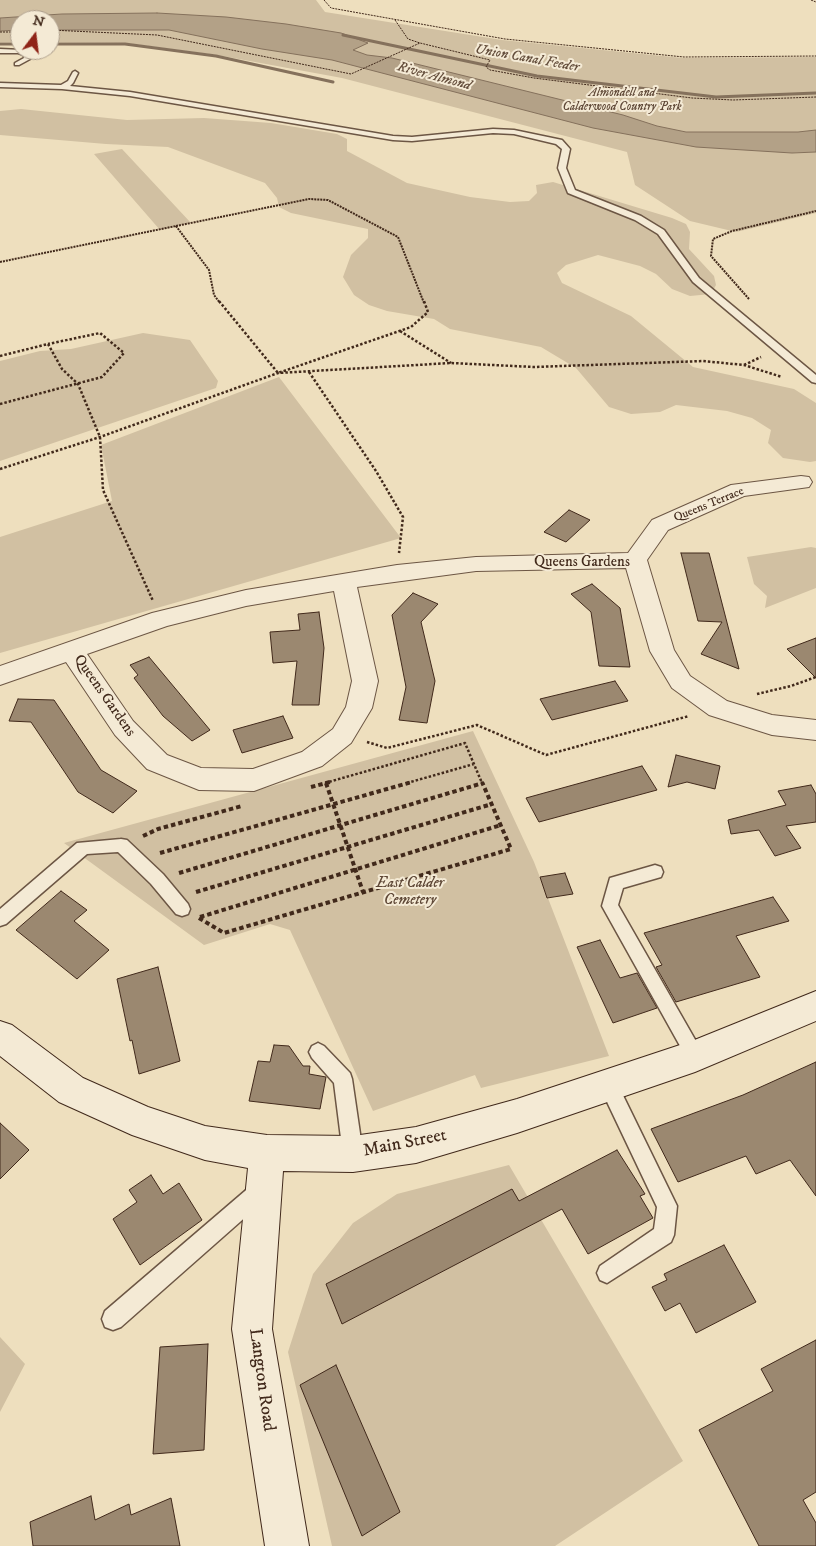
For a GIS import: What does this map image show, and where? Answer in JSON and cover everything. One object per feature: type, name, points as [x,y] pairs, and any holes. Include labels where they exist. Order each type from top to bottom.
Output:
[{"type":"street","name":"Queens Terrace","points":[[635,560],[660,525],[739,490],[801,482]]},
{"type":"street","name":"Queens Gardens","points":[[0,676],[161,619],[246,598],[397,573],[476,564],[635,560],[662,651],[681,682],[718,708],[772,726],[816,730]]},
{"type":"street","name":"Queens Gardens","points":[[72,650],[124,728],[157,762],[199,779],[254,780],[312,759],[342,736],[359,708],[365,681],[344,581]]},
{"type":"street","name":"Main Street","points":[[0,1036],[71,1090],[144,1123],[205,1143],[266,1170],[416,1145],[517,1116],[695,1056],[816,1006]]},
{"type":"street","name":"Langton Road","points":[[266,1170],[252,1329],[287,1546]]},
{"type":"lane","points":[[0,51],[19,51],[27,54],[27,59],[17,64]]},
{"type":"lane","points":[[62,87],[71,82],[75,73]]},
{"type":"lane","points":[[0,85],[62,87],[130,94],[393,138],[493,131],[514,132],[559,142],[566,149],[562,168],[571,190],[638,218],[661,232],[696,280],[816,380]]},
{"type":"lane","points":[[0,919],[83,848],[121,845],[157,879],[178,904]]},
{"type":"lane","points":[[655,872],[616,883],[610,906],[695,1056]]},
{"type":"lane","points":[[318,1052],[343,1079],[353,1154]]},
{"type":"lane","points":[[607,1272],[664,1234],[667,1206],[608,1085]]},
{"type":"lane","points":[[113,1318],[266,1170]]},
{"type":"path","points":[[324,0],[331,8],[505,39],[684,57],[816,56]]},
{"type":"path","points":[[810,0],[816,2]]},
{"type":"path","points":[[394,20],[408,39],[490,60],[486,67],[490,70],[534,78],[692,98],[733,100],[816,97]]},
{"type":"path","points":[[60,30],[157,35],[260,55],[342,74],[351,74],[420,43]]},
{"type":"path","points":[[0,262],[309,199],[328,200],[398,237],[428,312],[411,327],[100,438],[0,469]]},
{"type":"path","points":[[749,299],[711,256],[713,239],[732,231],[816,211]]},
{"type":"path","points":[[176,226],[210,270],[214,295],[278,373]]},
{"type":"path","points":[[400,330],[451,363]]},
{"type":"path","points":[[0,356],[100,333],[124,353],[102,377],[0,404]]},
{"type":"path","points":[[48,344],[62,368],[78,384],[100,438],[103,490],[161,619]]},
{"type":"path","points":[[744,365],[777,348]]},
{"type":"path","points":[[278,373],[451,363],[534,368],[703,361],[744,365],[789,379]]},
{"type":"path","points":[[308,372],[376,471],[403,517],[397,573]]},
{"type":"path","points":[[751,693],[760,694],[816,677]]},
{"type":"path","points":[[342,736],[387,748],[477,725],[546,755],[718,708]]},
{"type":"path","points":[[307,788],[465,743],[501,824],[511,849],[224,933],[198,918],[501,824]]},
{"type":"path","points":[[138,860],[474,764]]},
{"type":"path","points":[[326,783],[363,892]]},
{"type":"path","points":[[157,879],[483,784]]},
{"type":"path","points":[[121,845],[158,829],[252,803]]},
{"type":"path","points":[[178,904],[348,847],[492,804]]},
{"type":"green space","name":"Almondell and Calderwood Country Park","points":[[0,0],[316,0],[325,12],[502,40],[683,58],[816,57],[816,144],[792,153],[816,152],[816,213],[736,232],[690,221],[635,185],[627,152],[342,78],[217,55],[126,43],[60,42],[60,22],[104,14],[60,14],[60,10],[10,10],[10,17],[0,18]]},
{"type":"green space","points":[[0,26],[10,26],[10,42],[0,42]]},
{"type":"green space","points":[[21,109],[127,120],[204,118],[271,123],[337,134],[347,139],[347,151],[407,183],[470,197],[510,202],[529,201],[537,193],[536,185],[553,182],[672,218],[686,224],[690,232],[689,249],[714,276],[716,285],[711,294],[690,296],[672,289],[656,274],[640,266],[598,255],[566,265],[557,273],[562,283],[631,316],[693,367],[794,389],[816,403],[816,461],[810,462],[783,458],[768,443],[771,430],[752,418],[727,411],[676,405],[660,412],[631,414],[609,407],[576,368],[541,347],[450,329],[434,319],[387,311],[369,305],[354,295],[343,277],[351,255],[368,238],[368,229],[291,213],[279,207],[277,198],[265,183],[168,147],[0,135],[0,111]]},
{"type":"green space","points":[[122,149],[191,223],[160,230],[94,154]]},
{"type":"green space","points":[[143,333],[190,340],[218,381],[216,388],[0,461],[0,361],[40,351],[71,349]]},
{"type":"green space","points":[[279,377],[401,538],[0,653],[0,537],[112,501],[101,445]]},
{"type":"green space","points":[[811,547],[816,548],[816,588],[765,608],[767,596],[754,584],[747,557]]},
{"type":"green space","name":"East Calder Cemetery","points":[[473,731],[534,862],[609,1056],[481,1088],[475,1075],[373,1111],[290,930],[270,924],[204,945],[64,843]]},
{"type":"green space","points":[[509,1165],[683,1461],[555,1546],[332,1546],[288,1352],[313,1274],[353,1223],[397,1194]]},
{"type":"green space","points":[[0,1337],[25,1364],[0,1412]]},
{"type":"water","name":"River Almond","points":[[157,13],[226,17],[341,33],[368,43],[353,50],[367,55],[392,58],[686,132],[798,132],[816,130],[816,152],[792,153],[696,147],[593,128],[332,60],[262,49],[169,30],[60,30],[60,14]]},
{"type":"water","points":[[10,17],[10,30],[0,31],[0,18]]},
{"type":"building","points":[[569,510],[590,520],[566,542],[544,532]]},
{"type":"building","points":[[681,553],[709,553],[739,669],[701,654],[722,622],[698,621]]},
{"type":"building","points":[[592,584],[620,608],[630,667],[599,666],[591,612],[571,594]]},
{"type":"building","points":[[413,593],[438,604],[421,622],[435,681],[427,723],[399,720],[406,687],[392,615]]},
{"type":"building","points":[[319,612],[324,648],[319,705],[292,705],[297,661],[273,663],[270,632],[300,630],[298,614]]},
{"type":"building","points":[[816,638],[816,678],[787,649]]},
{"type":"building","points":[[149,657],[210,730],[192,741],[163,716],[134,678],[138,675],[130,665]]},
{"type":"building","points":[[615,681],[628,701],[552,720],[540,699]]},
{"type":"building","points":[[18,699],[54,700],[101,770],[137,791],[113,813],[78,792],[31,722],[9,721]]},
{"type":"building","points":[[283,716],[293,738],[242,753],[233,730]]},
{"type":"building","points":[[676,755],[720,766],[715,789],[687,782],[668,787]]},
{"type":"building","points":[[642,766],[657,790],[539,822],[526,798]]},
{"type":"building","points":[[811,785],[816,794],[816,822],[786,826],[801,848],[775,856],[759,830],[731,834],[728,820],[786,805],[778,791]]},
{"type":"building","points":[[565,873],[573,894],[547,898],[540,877]]},
{"type":"building","points":[[61,891],[87,910],[74,921],[109,950],[77,979],[16,930]]},
{"type":"building","points":[[773,897],[789,921],[736,936],[760,977],[676,1002],[656,967],[662,965],[644,933]]},
{"type":"building","points":[[600,940],[620,978],[637,973],[657,1008],[613,1023],[577,947]]},
{"type":"building","points":[[158,967],[180,1061],[139,1074],[117,979]]},
{"type":"building","points":[[274,1045],[289,1046],[303,1066],[310,1066],[309,1074],[326,1077],[320,1109],[249,1101],[258,1061],[270,1062]]},
{"type":"building","points":[[816,1062],[816,1196],[790,1160],[756,1174],[746,1156],[678,1182],[651,1129],[743,1095]]},
{"type":"building","points":[[0,1123],[29,1150],[0,1179]]},
{"type":"building","points":[[617,1150],[645,1194],[640,1196],[653,1218],[588,1254],[562,1209],[342,1324],[326,1284],[512,1189],[519,1201]]},
{"type":"building","points":[[151,1175],[163,1194],[179,1183],[202,1220],[140,1265],[113,1219],[137,1202],[129,1190]]},
{"type":"building","points":[[724,1245],[756,1302],[696,1333],[680,1303],[665,1311],[652,1287],[667,1280],[664,1274]]},
{"type":"building","points":[[816,1340],[816,1492],[803,1500],[816,1523],[816,1546],[759,1546],[699,1430],[773,1391],[761,1369]]},
{"type":"building","points":[[208,1344],[204,1450],[153,1454],[160,1347]]},
{"type":"building","points":[[336,1365],[400,1512],[362,1536],[300,1385]]},
{"type":"building","points":[[91,1496],[95,1520],[129,1504],[131,1515],[171,1498],[180,1546],[33,1546],[30,1522]]},
{"type":"waterway","name":"Union Canal Feeder","points":[[343,35],[537,76],[716,97],[816,93]]},
{"type":"waterway","points":[[0,44],[10,44]]},
{"type":"waterway","points":[[60,44],[125,44],[216,56],[333,82]]}]
